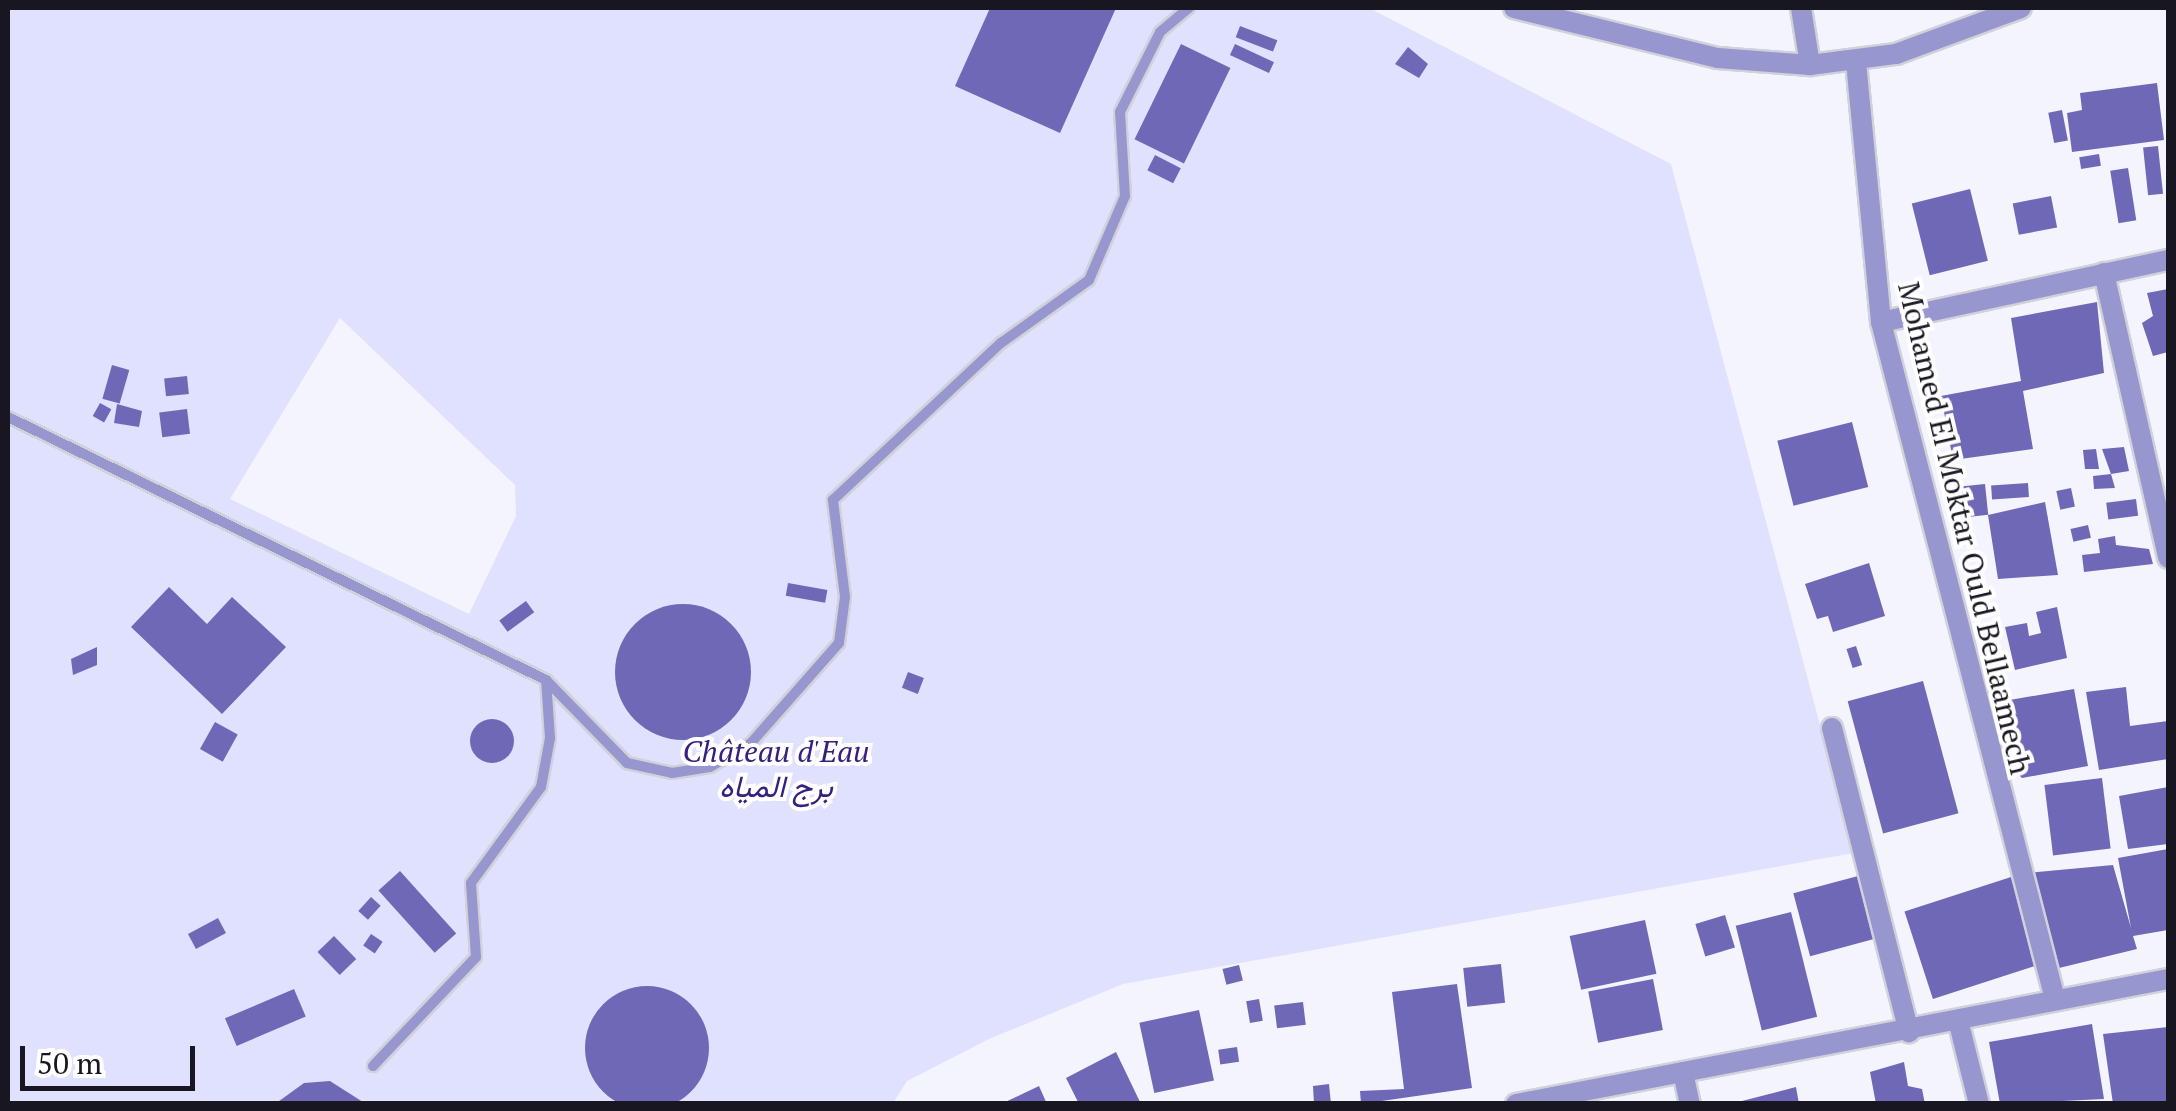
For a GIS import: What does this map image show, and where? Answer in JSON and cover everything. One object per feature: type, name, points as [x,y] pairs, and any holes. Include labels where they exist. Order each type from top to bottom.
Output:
[{"type":"street","points":[[1514,8],[1718,58],[1810,65],[1856,62],[2021,8]]},
{"type":"street","points":[[1801,8],[1810,65]]},
{"type":"street","name":"Mohamed El Moktar Ould Bellaamech","points":[[1856,62],[1881,322],[2056,1000]]},
{"type":"street","points":[[1881,322],[2168,260]]},
{"type":"street","points":[[2104,273],[2168,558]]},
{"type":"street","points":[[1832,728],[1909,1032]]},
{"type":"street","points":[[1516,1104],[1909,1032],[2168,978]]},
{"type":"street","points":[[1958,1020],[1979,1104]]},
{"type":"street","points":[[1684,1072],[1690,1104]]},
{"type":"lane","points":[[8,417],[546,680],[606,748],[647,772],[694,771],[750,742],[839,643],[845,597],[834,500],[1002,342],[1089,280],[1125,196],[1120,112],[1160,32],[1190,8]]},
{"type":"lane","points":[[374,1066],[476,957],[471,883],[541,787],[550,738],[546,680]]},
{"type":"green space","name":"Château d'Eau برج المياه","points":[[8,8],[1369,8],[1671,164],[1854,853],[1123,984],[989,1039],[907,1081],[893,1103],[8,1103]],"holes":[[[340,318],[515,485],[516,516],[469,614],[230,499]]]},
{"type":"building","points":[[990,8],[1116,8],[1060,133],[955,86]]},
{"type":"building","points":[[1240,26],[1277,40],[1273,52],[1236,37]]},
{"type":"building","points":[[1181,44],[1230,68],[1184,163],[1135,139]]},
{"type":"building","points":[[1235,44],[1274,62],[1269,73],[1230,55]]},
{"type":"building","points":[[1408,47],[1428,64],[1419,78],[1395,64]]},
{"type":"building","points":[[2157,83],[2164,140],[2072,152],[2067,113],[2082,110],[2080,93]]},
{"type":"building","points":[[2062,110],[2068,140],[2054,143],[2048,113]]},
{"type":"building","points":[[2158,146],[2163,194],[2148,195],[2143,148]]},
{"type":"building","points":[[2099,154],[2101,166],[2081,169],[2079,157]]},
{"type":"building","points":[[1155,155],[1181,168],[1173,183],[1147,170]]},
{"type":"building","points":[[2128,168],[2136,220],[2119,223],[2110,171]]},
{"type":"building","points":[[1970,189],[1988,261],[1930,275],[1912,204]]},
{"type":"building","points":[[2051,196],[2057,227],[2019,235],[2013,203]]},
{"type":"building","points":[[2168,289],[2168,352],[2153,356],[2142,323],[2153,316],[2147,293]]},
{"type":"building","points":[[2097,302],[2104,373],[2023,391],[2033,449],[1953,460],[1941,396],[2021,381],[2011,318]]},
{"type":"building","points":[[112,365],[129,370],[120,404],[102,399]]},
{"type":"building","points":[[187,376],[189,394],[166,396],[164,378]]},
{"type":"building","points":[[100,403],[111,409],[104,422],[93,416]]},
{"type":"building","points":[[117,404],[142,411],[139,427],[114,423]]},
{"type":"building","points":[[187,409],[190,434],[162,437],[159,412]]},
{"type":"building","points":[[1852,422],[1868,487],[1793,506],[1777,441]]},
{"type":"building","points":[[2124,447],[2129,471],[2111,474],[2102,449]]},
{"type":"building","points":[[2096,449],[2099,469],[2085,469],[2083,450]]},
{"type":"building","points":[[2111,474],[2115,488],[2094,489],[2093,476]]},
{"type":"building","points":[[2028,483],[2029,497],[1992,500],[1991,486]]},
{"type":"building","points":[[1985,484],[1988,515],[1961,518],[1958,487]]},
{"type":"building","points":[[2071,488],[2075,507],[2060,510],[2056,491]]},
{"type":"building","points":[[2136,499],[2138,516],[2108,520],[2106,503]]},
{"type":"building","points":[[2045,502],[2058,575],[1998,579],[1988,515]]},
{"type":"building","points":[[2088,525],[2091,538],[2073,542],[2070,529]]},
{"type":"building","points":[[2115,536],[2116,545],[2149,549],[2153,564],[2084,572],[2082,555],[2100,553],[2098,539]]},
{"type":"building","points":[[1869,563],[1885,616],[1833,632],[1828,616],[1817,619],[1805,584]]},
{"type":"building","points":[[788,583],[827,590],[825,603],[786,596]]},
{"type":"building","points":[[169,587],[207,624],[232,597],[286,647],[222,714],[131,627]]},
{"type":"building","points":[[526,601],[534,612],[508,632],[499,620]]},
{"type":"building","points":[[683,604],[709,609],[731,624],[746,646],[751,672],[746,698],[731,720],[709,735],[683,740],[657,735],[635,720],[620,698],[615,672],[620,646],[635,624],[657,609]]},
{"type":"building","points":[[2057,607],[2067,658],[2015,670],[2005,627],[2027,623],[2029,636],[2041,633],[2036,612]]},
{"type":"building","points":[[1856,646],[1862,665],[1853,668],[1846,649]]},
{"type":"building","points":[[97,647],[97,665],[73,675],[71,659]]},
{"type":"building","points":[[908,672],[924,678],[918,694],[902,688]]},
{"type":"building","points":[[1923,681],[1958,813],[1883,834],[1848,701]]},
{"type":"building","points":[[2126,687],[2130,726],[2168,721],[2168,759],[2099,770],[2086,692]]},
{"type":"building","points":[[2074,689],[2088,766],[2022,778],[2010,766],[1998,702]]},
{"type":"building","points":[[492,719],[508,725],[514,741],[508,757],[492,763],[476,757],[470,741],[476,725]]},
{"type":"building","points":[[215,722],[238,735],[223,762],[200,749]]},
{"type":"building","points":[[2102,778],[2111,848],[2053,856],[2044,785]]},
{"type":"building","points":[[2168,787],[2168,844],[2128,849],[2119,796]]},
{"type":"building","points":[[2168,849],[2168,930],[2133,936],[2137,949],[2055,969],[2026,873],[2113,865],[2131,928],[2118,858]]},
{"type":"building","points":[[400,871],[456,933],[435,953],[378,890]]},
{"type":"building","points":[[1858,876],[1875,939],[1810,956],[1793,893]]},
{"type":"building","points":[[2011,877],[2039,964],[1933,999],[1904,912]]},
{"type":"building","points":[[371,897],[381,906],[368,920],[358,911]]},
{"type":"building","points":[[1791,912],[1817,1017],[1762,1031],[1736,926]]},
{"type":"building","points":[[1725,915],[1735,948],[1705,957],[1695,924]]},
{"type":"building","points":[[218,918],[226,933],[196,949],[188,934]]},
{"type":"building","points":[[1645,920],[1656,974],[1581,990],[1570,936]]},
{"type":"building","points":[[371,934],[383,942],[375,953],[363,946]]},
{"type":"building","points":[[334,936],[356,959],[340,975],[317,952]]},
{"type":"building","points":[[1501,964],[1505,1003],[1467,1007],[1463,968]]},
{"type":"building","points":[[1239,965],[1243,981],[1226,985],[1223,969]]},
{"type":"building","points":[[1653,979],[1663,1030],[1598,1043],[1588,992]]},
{"type":"building","points":[[1457,984],[1472,1088],[1361,1104],[1360,1091],[1404,1089],[1392,992]]},
{"type":"building","points":[[647,986],[671,991],[691,1004],[704,1024],[709,1048],[704,1072],[691,1092],[671,1105],[647,1110],[623,1105],[603,1092],[590,1072],[585,1048],[590,1024],[603,1004],[623,991]]},
{"type":"building","points":[[294,989],[306,1017],[237,1046],[225,1018]]},
{"type":"building","points":[[1259,999],[1263,1021],[1250,1023],[1246,1001]]},
{"type":"building","points":[[1303,1002],[1306,1025],[1277,1028],[1274,1006]]},
{"type":"building","points":[[1199,1010],[1214,1080],[1154,1093],[1139,1023]]},
{"type":"building","points":[[2092,1024],[2104,1099],[2000,1104],[1989,1042]]},
{"type":"building","points":[[2168,1027],[2168,1104],[2113,1104],[2103,1034]]},
{"type":"building","points":[[1237,1047],[1239,1062],[1220,1064],[1218,1050]]},
{"type":"building","points":[[1116,1052],[1141,1104],[1079,1104],[1066,1078]]},
{"type":"building","points":[[1904,1062],[1908,1086],[1922,1089],[1925,1104],[1876,1104],[1870,1072]]},
{"type":"building","points":[[330,1081],[366,1104],[275,1104],[304,1083]]},
{"type":"building","points":[[1329,1084],[1331,1104],[1314,1104],[1313,1086]]},
{"type":"building","points":[[1039,1086],[1047,1104],[1001,1104]]},
{"type":"building","points":[[1796,1087],[1799,1104],[1738,1104],[1738,1102]]}]
